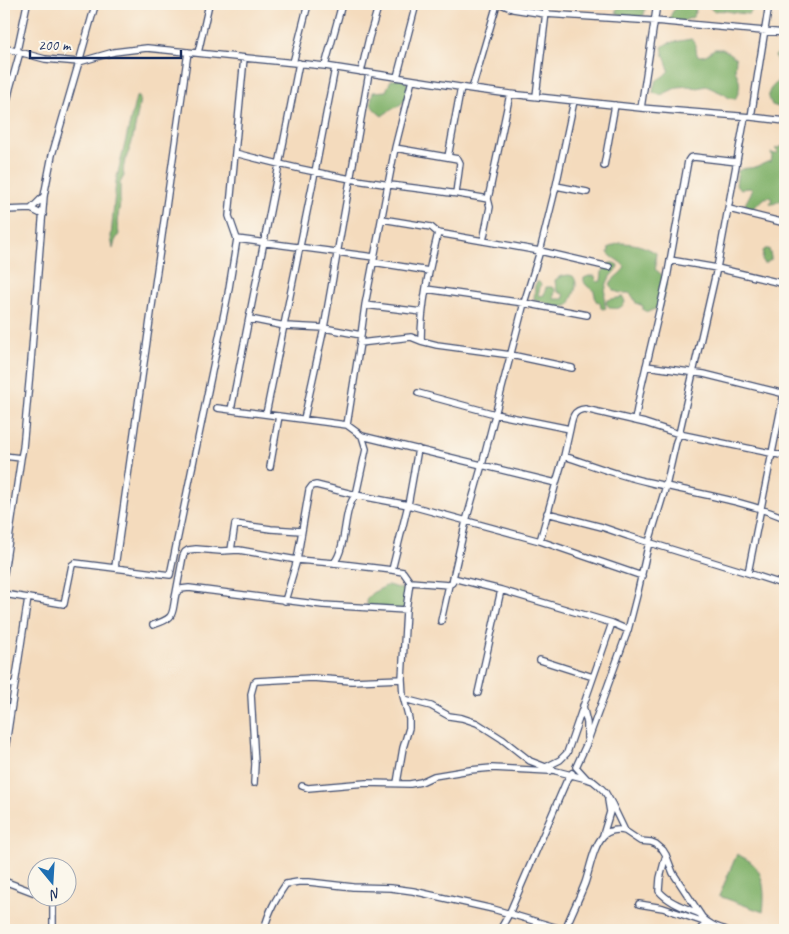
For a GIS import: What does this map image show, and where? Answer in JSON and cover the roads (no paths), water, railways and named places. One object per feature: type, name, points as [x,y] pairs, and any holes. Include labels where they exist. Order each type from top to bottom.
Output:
[{"type":"street","points":[[4,115],[19,52],[27,4]]},
{"type":"street","points":[[4,573],[23,448],[32,361],[44,196],[52,155],[78,62],[97,4]]},
{"type":"street","points":[[198,53],[209,4]]},
{"type":"street","points":[[231,410],[250,319],[308,4]]},
{"type":"street","points":[[326,66],[342,4]]},
{"type":"street","points":[[397,77],[416,4]]},
{"type":"street","points":[[472,89],[499,4],[513,9],[545,14],[655,21],[785,33]]},
{"type":"street","points":[[536,96],[546,4]]},
{"type":"street","points":[[641,108],[658,4]]},
{"type":"street","points":[[500,930],[509,914],[566,782],[576,767],[587,743],[628,630],[649,542],[679,434],[717,268],[769,4]]},
{"type":"street","points":[[361,72],[378,7]]},
{"type":"street","points":[[4,48],[45,59],[78,62],[114,52],[147,48],[326,66],[510,94],[785,121]]},
{"type":"street","points":[[115,567],[188,52]]},
{"type":"street","points":[[170,575],[224,313],[237,239],[229,216],[244,58]]},
{"type":"street","points":[[266,414],[335,68]]},
{"type":"street","points":[[304,419],[324,328],[369,73]]},
{"type":"street","points":[[347,425],[365,305],[395,148],[412,80]]},
{"type":"street","points":[[448,157],[461,87]]},
{"type":"street","points":[[482,241],[490,207],[488,199],[510,94]]},
{"type":"street","points":[[441,622],[449,585],[452,582],[466,521],[524,303],[540,250],[574,101]]},
{"type":"street","points":[[604,166],[615,105]]},
{"type":"street","points":[[395,148],[458,159],[460,163],[456,193]]},
{"type":"street","points":[[235,153],[351,179],[488,199]]},
{"type":"street","points":[[635,420],[670,260],[688,161],[694,157],[737,162]]},
{"type":"street","points":[[556,186],[587,192]]},
{"type":"street","points":[[31,210],[44,196]]},
{"type":"street","points":[[729,209],[785,223]]},
{"type":"street","points":[[4,210],[31,210],[43,215]]},
{"type":"street","points":[[382,219],[431,227],[438,233],[540,250],[609,267]]},
{"type":"street","points":[[421,341],[422,312],[438,233]]},
{"type":"street","points":[[237,239],[338,252],[429,271]]},
{"type":"street","points":[[670,260],[717,268],[785,284]]},
{"type":"street","points":[[426,289],[524,303],[587,315]]},
{"type":"street","points":[[365,305],[422,312]]},
{"type":"street","points":[[250,319],[285,326],[324,328],[360,335]]},
{"type":"street","points":[[360,343],[411,337],[421,341],[511,355],[572,368]]},
{"type":"street","points":[[646,366],[693,372],[785,392],[748,573]]},
{"type":"street","points":[[418,393],[495,414],[570,429]]},
{"type":"street","points":[[216,408],[347,425],[362,436],[556,483]]},
{"type":"street","points":[[540,541],[570,429],[575,413],[579,409],[635,420],[679,434],[785,456]]},
{"type":"street","points":[[270,467],[279,416]]},
{"type":"street","points":[[334,563],[340,554],[348,513],[352,500],[356,495],[366,449],[362,436]]},
{"type":"street","points":[[366,449],[375,439]]},
{"type":"street","points":[[392,570],[408,505],[418,449]]},
{"type":"street","points":[[4,456],[21,458]]},
{"type":"street","points":[[564,456],[639,480],[760,509],[785,518]]},
{"type":"street","points":[[285,601],[297,560],[309,490],[312,486],[316,485],[408,505],[540,541],[642,576]]},
{"type":"street","points":[[547,513],[602,527],[785,585]]},
{"type":"street","points":[[231,550],[235,524],[271,530],[302,532]]},
{"type":"street","points":[[153,625],[167,620],[171,616],[183,556],[188,550],[196,548],[220,551],[239,550],[297,560],[402,572],[410,582],[406,610],[402,679],[409,728],[403,748],[397,783]]},
{"type":"street","points":[[4,594],[64,604],[73,563],[115,567],[179,577]]},
{"type":"street","points":[[453,578],[501,590],[612,623],[628,630]]},
{"type":"street","points":[[410,582],[449,585]]},
{"type":"street","points":[[176,592],[189,588],[323,605],[406,610]]},
{"type":"street","points":[[478,694],[501,590]]},
{"type":"street","points":[[4,763],[28,598]]},
{"type":"street","points":[[536,771],[560,760],[567,754],[612,623]]},
{"type":"street","points":[[540,660],[593,677]]},
{"type":"street","points":[[254,783],[255,764],[251,694],[256,681],[312,678],[352,681],[402,679]]},
{"type":"street","points":[[4,684],[15,685]]},
{"type":"street","points":[[404,699],[430,706],[449,716],[477,722],[530,762],[593,781],[608,797],[625,831]]},
{"type":"street","points":[[583,705],[587,727],[587,743]]},
{"type":"street","points":[[576,767],[587,779]]},
{"type":"street","points":[[302,786],[308,788],[366,783],[410,784],[421,782],[434,776],[492,768],[556,771]]},
{"type":"street","points":[[264,930],[274,902],[286,884],[298,882],[413,891],[493,909],[565,930],[596,847],[603,835],[610,812],[608,797]]},
{"type":"street","points":[[603,835],[618,829],[625,831],[640,841],[656,844],[666,855],[674,873],[707,923]]},
{"type":"street","points":[[666,855],[659,890],[666,898],[676,904],[700,914]]},
{"type":"street","points":[[4,881],[28,890]]},
{"type":"street","points":[[639,904],[663,908],[726,930]]},
{"type":"street","points":[[53,906],[53,930]]},
{"type":"street","points":[[699,930],[707,923]]}]
